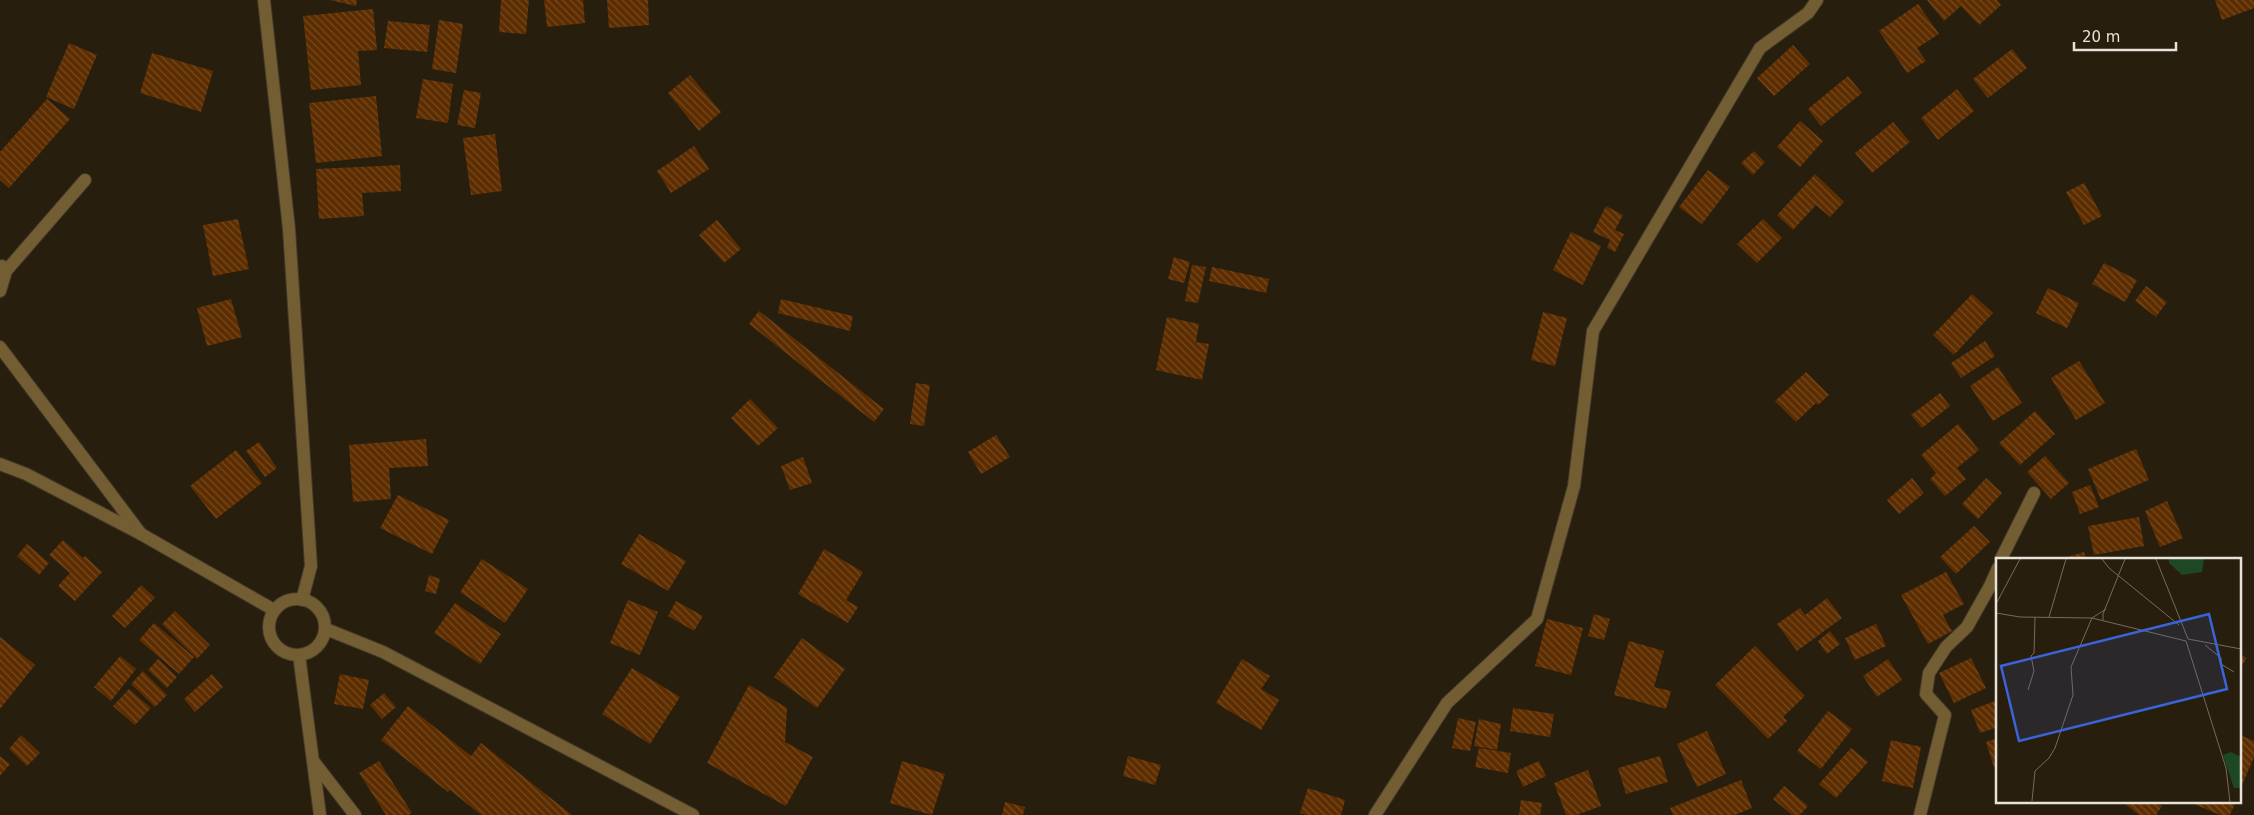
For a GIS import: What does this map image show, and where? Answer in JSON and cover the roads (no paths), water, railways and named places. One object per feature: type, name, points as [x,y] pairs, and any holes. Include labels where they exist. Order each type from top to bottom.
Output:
[{"type":"street","points":[[264,0],[289,230],[311,566],[302,600]]},
{"type":"street","points":[[1375,815],[1447,703],[1537,619],[1574,486],[1593,330],[1760,48],[1808,13],[1817,0]]},
{"type":"street","points":[[0,291],[3,268],[85,180]]},
{"type":"street","points":[[0,347],[141,534]]},
{"type":"street","points":[[0,464],[26,474],[141,534],[274,610]]},
{"type":"street","points":[[2002,558],[2034,493]]},
{"type":"street","points":[[1920,815],[1945,715],[1926,694],[1929,673],[1946,647],[1966,627],[1996,572]]},
{"type":"street","points":[[302,600],[315,605],[323,616],[326,630],[321,642],[312,651],[299,655],[286,654],[276,646],[269,635],[269,622],[274,610],[287,601],[302,600]]},
{"type":"street","points":[[326,630],[383,652],[693,815]]},
{"type":"street","points":[[299,655],[320,815]]},
{"type":"street","points":[[313,760],[355,815]]}]
